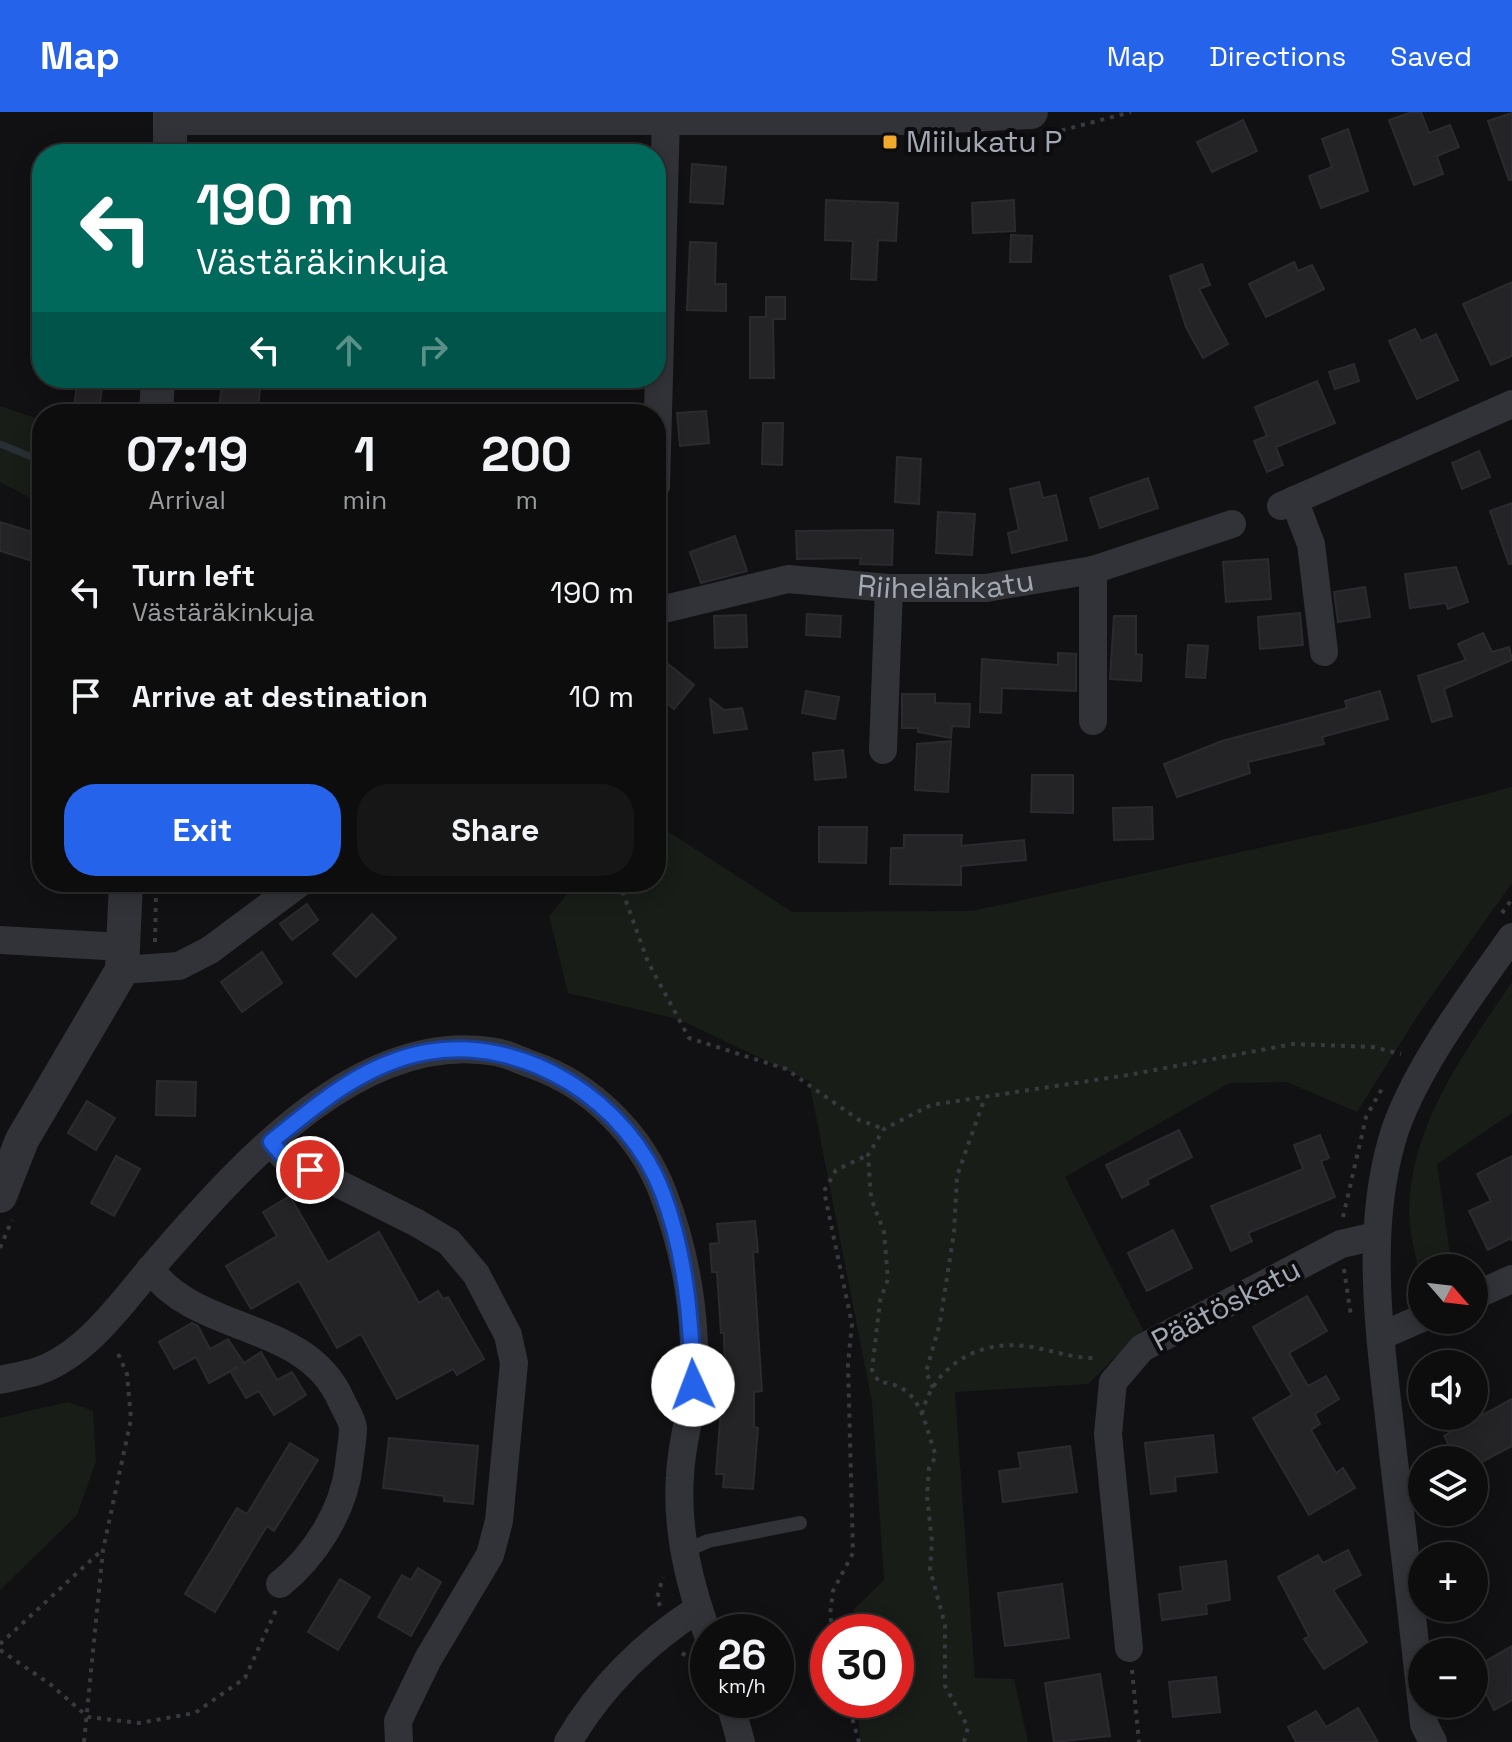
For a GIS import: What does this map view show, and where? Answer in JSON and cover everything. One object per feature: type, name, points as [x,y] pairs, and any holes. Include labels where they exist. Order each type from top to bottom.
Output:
[{"type":"street","points":[[170,144],[170,115],[766,114],[980,117],[1031,112]]},
{"type":"street","points":[[665,144],[666,116]]},
{"type":"street","points":[[1324,652],[1311,544],[1288,503],[1509,412]]},
{"type":"street","name":"Riihelänkatu","points":[[666,609],[788,579],[889,588],[986,588],[1093,570],[1232,524]]},
{"type":"street","points":[[1093,570],[1093,721]]},
{"type":"street","points":[[883,750],[889,588]]},
{"type":"street","points":[[8,1203],[22,1140],[133,962],[127,892]]},
{"type":"street","points":[[0,940],[133,962],[179,966],[210,950],[288,892]]},
{"type":"street","points":[[1433,1742],[1424,1724],[1381,1336],[1376,1236],[1381,1186],[1393,1137],[1412,1090],[1512,937]]},
{"type":"street","points":[[0,1380],[40,1371],[72,1353],[209,1202],[271,1142],[324,1097],[372,1070],[427,1052],[496,1052],[556,1073],[593,1096],[630,1136],[663,1191],[681,1255],[691,1315],[693,1385],[680,1476],[683,1552],[701,1614]]},
{"type":"street","points":[[271,1142],[283,1156],[449,1242],[476,1274],[508,1335],[514,1363],[499,1521],[490,1555],[428,1659],[398,1721],[399,1742]]},
{"type":"street","name":"Päätöskatu","points":[[1129,1648],[1108,1434],[1113,1382],[1142,1348],[1341,1244],[1376,1236]]},
{"type":"street","points":[[150,1269],[159,1282],[196,1309],[280,1340],[315,1364],[338,1392],[353,1426],[348,1476],[325,1534],[296,1571],[280,1584]]},
{"type":"street","points":[[1488,1290],[1512,1279]]},
{"type":"street","points":[[1381,1336],[1408,1324]]},
{"type":"street","points":[[568,1742],[595,1698],[616,1674],[668,1628],[690,1624]]},
{"type":"street","points":[[734,1718],[741,1742]]},
{"type":"lane","points":[[683,1552],[708,1541],[800,1523]]},
{"type":"path","points":[[133,962],[156,892]]},
{"type":"path","points":[[623,892],[648,962],[689,1038],[786,1069],[859,1120],[884,1129]]},
{"type":"path","points":[[830,1614],[833,1591],[853,1553],[848,1364],[852,1324],[824,1191],[836,1170],[868,1155],[884,1129],[931,1105],[984,1099],[1293,1044],[1373,1047],[1401,1054]]},
{"type":"path","points":[[933,1388],[926,1372],[940,1323],[954,1232],[957,1176],[984,1099]]},
{"type":"path","points":[[868,1155],[871,1198],[884,1232],[888,1279],[880,1301],[872,1370],[879,1382],[895,1383],[913,1394],[936,1456],[929,1468],[927,1496],[932,1542],[930,1569],[945,1625],[945,1686],[968,1727],[964,1742]]},
{"type":"path","points":[[0,1248],[8,1203]]},
{"type":"path","points":[[84,1742],[103,1550],[131,1419],[127,1374],[110,1336]]},
{"type":"path","points":[[921,1416],[933,1388],[956,1361],[987,1346],[1025,1346],[1081,1359],[1117,1358],[1142,1348]]},
{"type":"path","points":[[103,1550],[0,1647],[88,1717],[139,1723],[195,1713],[245,1678],[276,1612],[280,1584]]},
{"type":"path","points":[[1129,1648],[1139,1742]]},
{"type":"path","points":[[852,1718],[859,1742]]},
{"type":"shaded area","points":[[0,406],[32,417],[32,499],[0,482]]},
{"type":"shaded area","points":[[1512,787],[1512,883],[1420,1012],[1357,1112],[1287,1082],[1230,1083],[1065,1177],[1143,1330],[1088,1384],[955,1392],[975,1678],[1014,1679],[1028,1742],[860,1742],[859,1718],[914,1718],[914,1614],[854,1614],[854,1609],[884,1580],[872,1402],[809,1081],[678,1019],[568,993],[549,916],[569,892],[666,892],[666,833],[669,832],[792,912],[972,911],[1382,821]]},
{"type":"shaded area","points":[[1512,982],[1512,1113],[1437,1164],[1450,1254],[1415,1254],[1409,1210],[1419,1148],[1444,1090]]},
{"type":"shaded area","points":[[68,1402],[93,1411],[96,1461],[77,1515],[0,1590],[0,1418]]},
{"type":"building","points":[[1421,112],[1429,133],[1450,125],[1459,147],[1437,156],[1443,174],[1414,185],[1389,120]]},
{"type":"building","points":[[1512,113],[1512,180],[1509,180],[1488,121]]},
{"type":"building","points":[[1243,120],[1257,151],[1212,172],[1197,142]]},
{"type":"building","points":[[1348,129],[1368,191],[1321,208],[1309,176],[1332,167],[1322,139]]},
{"type":"building","points":[[692,164],[726,167],[723,204],[690,202]]},
{"type":"building","points":[[826,200],[898,203],[896,241],[878,240],[876,280],[851,279],[853,241],[825,240]]},
{"type":"building","points":[[1014,200],[1015,231],[973,233],[972,203]]},
{"type":"building","points":[[1011,235],[1032,236],[1031,262],[1010,262]]},
{"type":"building","points":[[690,242],[716,243],[715,284],[726,284],[726,311],[687,310]]},
{"type":"building","points":[[1294,262],[1298,271],[1312,265],[1324,289],[1266,317],[1249,284]]},
{"type":"building","points":[[1202,264],[1210,285],[1199,289],[1228,344],[1203,358],[1186,327],[1170,276]]},
{"type":"building","points":[[1512,282],[1512,356],[1491,365],[1463,304]]},
{"type":"building","points":[[766,297],[785,297],[785,319],[773,319],[774,378],[750,378],[750,317],[766,317]]},
{"type":"building","points":[[1415,329],[1421,341],[1436,334],[1458,380],[1417,399],[1389,341]]},
{"type":"building","points":[[1354,364],[1359,381],[1335,389],[1329,372]]},
{"type":"building","points":[[1317,381],[1335,423],[1276,447],[1283,465],[1267,472],[1254,441],[1267,436],[1255,407]]},
{"type":"building","points":[[77,388],[102,388],[100,404],[74,404]]},
{"type":"building","points":[[222,388],[260,388],[259,404],[219,404]]},
{"type":"building","points":[[706,411],[709,443],[680,446],[677,413]]},
{"type":"building","points":[[763,423],[783,423],[782,465],[762,464]]},
{"type":"building","points":[[1479,451],[1490,477],[1462,489],[1452,463]]},
{"type":"building","points":[[897,457],[921,459],[919,504],[895,502]]},
{"type":"building","points":[[1148,478],[1158,508],[1100,528],[1090,498]]},
{"type":"building","points":[[1039,482],[1043,498],[1056,495],[1067,540],[1012,553],[1008,533],[1019,530],[1010,489]]},
{"type":"building","points":[[1512,503],[1512,564],[1509,564],[1490,511]]},
{"type":"building","points":[[938,512],[975,514],[972,555],[936,553]]},
{"type":"building","points":[[0,522],[32,532],[32,561],[0,551]]},
{"type":"building","points":[[893,530],[892,565],[860,564],[861,558],[797,559],[796,531]]},
{"type":"building","points":[[735,536],[747,571],[701,583],[690,552]]},
{"type":"building","points":[[1268,559],[1271,599],[1226,602],[1223,562]]},
{"type":"building","points":[[1456,567],[1468,602],[1448,609],[1446,603],[1410,608],[1405,574]]},
{"type":"building","points":[[1365,587],[1370,617],[1338,622],[1334,592]]},
{"type":"building","points":[[1300,613],[1303,645],[1260,649],[1258,617]]},
{"type":"building","points":[[807,614],[841,616],[840,637],[806,635]]},
{"type":"building","points":[[746,615],[747,647],[715,648],[714,616]]},
{"type":"building","points":[[1114,616],[1136,616],[1136,654],[1142,655],[1141,681],[1110,679]]},
{"type":"building","points":[[1483,633],[1492,652],[1509,647],[1512,660],[1444,689],[1452,716],[1432,722],[1418,676],[1466,660],[1458,644]]},
{"type":"building","points":[[1188,645],[1208,646],[1205,678],[1186,677]]},
{"type":"building","points":[[1058,653],[1076,654],[1076,691],[1002,688],[1001,713],[980,712],[982,659],[1058,665]]},
{"type":"building","points":[[666,662],[694,685],[674,709],[666,702]]},
{"type":"building","points":[[806,691],[839,697],[835,719],[802,713]]},
{"type":"building","points":[[1380,691],[1388,719],[1322,737],[1324,744],[1248,762],[1250,773],[1177,797],[1164,764],[1222,741],[1347,708],[1345,701]]},
{"type":"building","points":[[902,694],[935,694],[935,703],[970,704],[969,727],[952,726],[951,738],[918,732],[918,728],[902,728]]},
{"type":"building","points":[[710,699],[724,710],[742,708],[747,729],[714,733]]},
{"type":"building","points":[[951,741],[948,792],[915,790],[917,744]]},
{"type":"building","points":[[843,750],[846,777],[815,780],[813,753]]},
{"type":"building","points":[[1032,775],[1073,775],[1073,813],[1031,812]]},
{"type":"building","points":[[1152,807],[1153,839],[1114,840],[1113,808]]},
{"type":"building","points":[[819,827],[867,827],[866,863],[819,862]]},
{"type":"building","points":[[904,835],[962,835],[961,846],[1024,840],[1026,860],[961,866],[961,885],[890,884],[891,848],[904,848]]},
{"type":"building","points":[[307,904],[318,920],[292,940],[280,924]]},
{"type":"building","points":[[372,914],[396,938],[356,977],[333,954]]},
{"type":"building","points":[[262,952],[282,983],[242,1012],[221,982]]},
{"type":"building","points":[[157,1081],[196,1082],[195,1116],[156,1115]]},
{"type":"building","points":[[87,1101],[115,1118],[96,1150],[68,1133]]},
{"type":"building","points":[[1179,1130],[1192,1157],[1147,1180],[1149,1184],[1122,1198],[1106,1165]]},
{"type":"building","points":[[1320,1135],[1329,1158],[1321,1161],[1335,1197],[1248,1233],[1252,1241],[1231,1251],[1211,1206],[1303,1169],[1294,1145]]},
{"type":"building","points":[[116,1156],[140,1169],[114,1216],[91,1203]]},
{"type":"building","points":[[1512,1156],[1512,1241],[1511,1238],[1488,1250],[1469,1211],[1491,1201],[1477,1174]]},
{"type":"building","points":[[290,1196],[328,1262],[379,1232],[419,1303],[438,1291],[443,1299],[448,1297],[484,1359],[457,1375],[453,1369],[397,1399],[361,1334],[337,1348],[299,1281],[251,1309],[226,1266],[277,1236],[263,1212]]},
{"type":"building","points":[[755,1221],[758,1252],[753,1252],[762,1391],[754,1392],[754,1427],[758,1428],[753,1489],[723,1487],[724,1474],[716,1474],[721,1408],[718,1382],[725,1382],[724,1333],[721,1333],[717,1272],[712,1272],[710,1244],[719,1243],[717,1224]]},
{"type":"building","points":[[1173,1230],[1192,1268],[1147,1291],[1128,1253]]},
{"type":"building","points":[[1307,1296],[1327,1331],[1289,1353],[1308,1386],[1326,1376],[1339,1399],[1315,1414],[1320,1424],[1311,1430],[1336,1473],[1343,1468],[1355,1488],[1309,1515],[1253,1418],[1292,1395],[1253,1327]]},
{"type":"building","points":[[192,1323],[198,1326],[210,1349],[228,1339],[244,1363],[261,1352],[277,1380],[292,1372],[306,1395],[274,1415],[259,1391],[246,1398],[230,1371],[209,1383],[196,1357],[174,1369],[159,1342]]},
{"type":"building","points":[[1512,1399],[1512,1446],[1488,1459],[1488,1446],[1449,1446],[1444,1436],[1455,1430],[1488,1430],[1488,1412]]},
{"type":"building","points":[[1213,1435],[1217,1472],[1175,1477],[1176,1491],[1151,1494],[1145,1443]]},
{"type":"building","points":[[389,1438],[478,1446],[473,1504],[444,1501],[444,1496],[383,1488]]},
{"type":"building","points":[[290,1443],[318,1460],[274,1531],[267,1526],[215,1612],[185,1594],[237,1508],[247,1514]]},
{"type":"building","points":[[1070,1446],[1077,1492],[1003,1502],[999,1471],[1021,1468],[1018,1453]]},
{"type":"building","points":[[1348,1550],[1361,1575],[1333,1590],[1367,1642],[1324,1669],[1304,1639],[1309,1636],[1278,1577],[1318,1555],[1323,1563]]},
{"type":"building","points":[[1226,1561],[1230,1600],[1206,1604],[1207,1614],[1162,1620],[1159,1594],[1183,1591],[1180,1567]]},
{"type":"building","points":[[418,1568],[441,1582],[411,1636],[378,1617],[402,1575],[411,1580]]},
{"type":"building","points":[[340,1579],[370,1597],[338,1650],[308,1632]]},
{"type":"building","points":[[1062,1584],[1069,1638],[1005,1646],[998,1593]]},
{"type":"building","points":[[1512,1646],[1512,1700],[1494,1710],[1488,1697],[1488,1660]]},
{"type":"building","points":[[1100,1674],[1110,1736],[1054,1742],[1045,1683]]},
{"type":"building","points":[[1216,1677],[1220,1712],[1173,1717],[1169,1682]]},
{"type":"building","points":[[1358,1708],[1378,1742],[1296,1742],[1288,1727],[1316,1711],[1326,1727]]},
{"type":"waterway","points":[[0,444],[32,457]]},
{"type":"place","name":"Miilukatu P","points":[[890,142]]},
{"type":"route","points":[[310,1170],[283,1156],[271,1142],[324,1097],[372,1070],[427,1052],[496,1052],[556,1073],[593,1096],[630,1136],[663,1191],[681,1255],[691,1315],[693,1385]]}]
